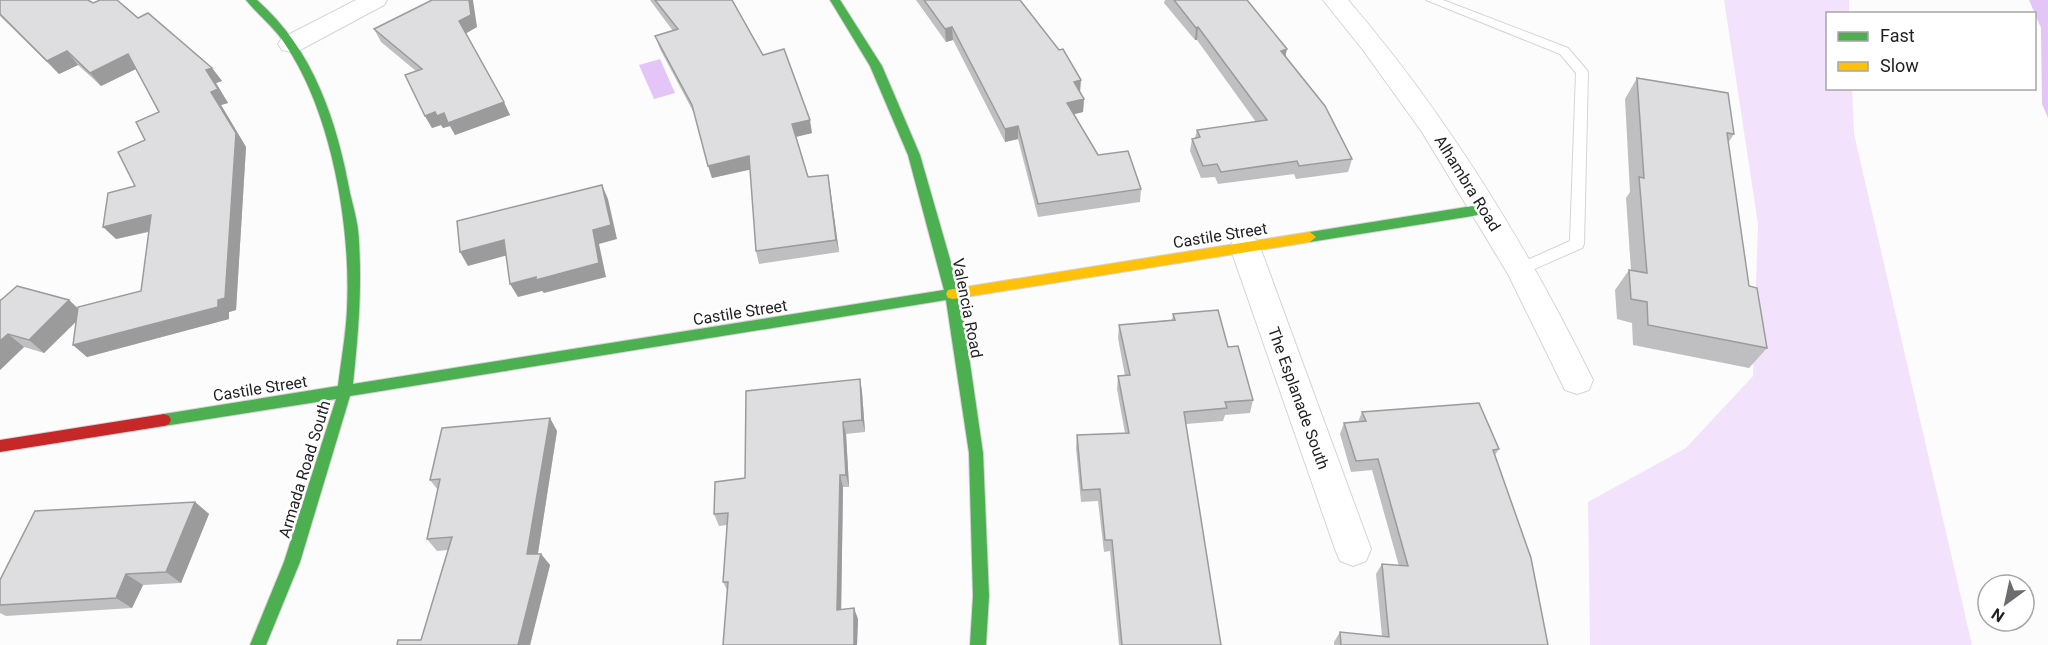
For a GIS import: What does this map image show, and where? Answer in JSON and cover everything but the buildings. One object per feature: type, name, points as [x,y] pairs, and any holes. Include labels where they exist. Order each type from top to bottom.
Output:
[{"type":"street","name":"Armada Road South","points":[[251,0],[269,16],[291,44],[323,106],[337,155],[353,240],[354,309],[345,391],[292,562],[258,645]]},
{"type":"street","points":[[291,44],[375,0]]},
{"type":"street","name":"Valencia Road","points":[[835,0],[876,66],[914,155],[952,295],[976,453],[981,596],[978,645]]},
{"type":"street","name":"Alhambra Road","points":[[1343,2],[1432,125],[1485,209],[1521,269],[1577,380]]},
{"type":"street","name":"Castile Street","points":[[0,446],[1485,209]]},
{"type":"street","name":"The Esplanade South","points":[[1245,247],[1353,549]]},
{"type":"lane","points":[[1432,0],[1564,51],[1582,72],[1577,244],[1521,269]]},
{"type":"shaded area","points":[[1724,0],[1849,0],[1849,12],[1826,12],[1826,90],[1852,90],[1854,134],[1972,645],[1590,645],[1588,502],[1686,448],[1753,376],[1758,224]]},
{"type":"shaded area","points":[[2029,0],[2048,0],[2048,118],[2042,104],[2041,28]]},
{"type":"shaded area","points":[[660,59],[675,93],[654,99],[639,65]]},
{"type":"traffic: fast","points":[[251,0],[269,16],[291,44],[323,106],[337,155],[353,240],[354,309],[345,391],[292,562],[258,645]]},
{"type":"traffic: fast","points":[[835,0],[876,66],[914,155],[952,295],[976,453],[981,596],[978,645]]},
{"type":"traffic: fast","points":[[1310,237],[1485,209]]},
{"type":"traffic: fast","points":[[164,420],[953,294]]},
{"type":"traffic: slow","points":[[953,294],[1310,237]]},
{"type":"traffic: jam","points":[[0,446],[164,420]]}]
